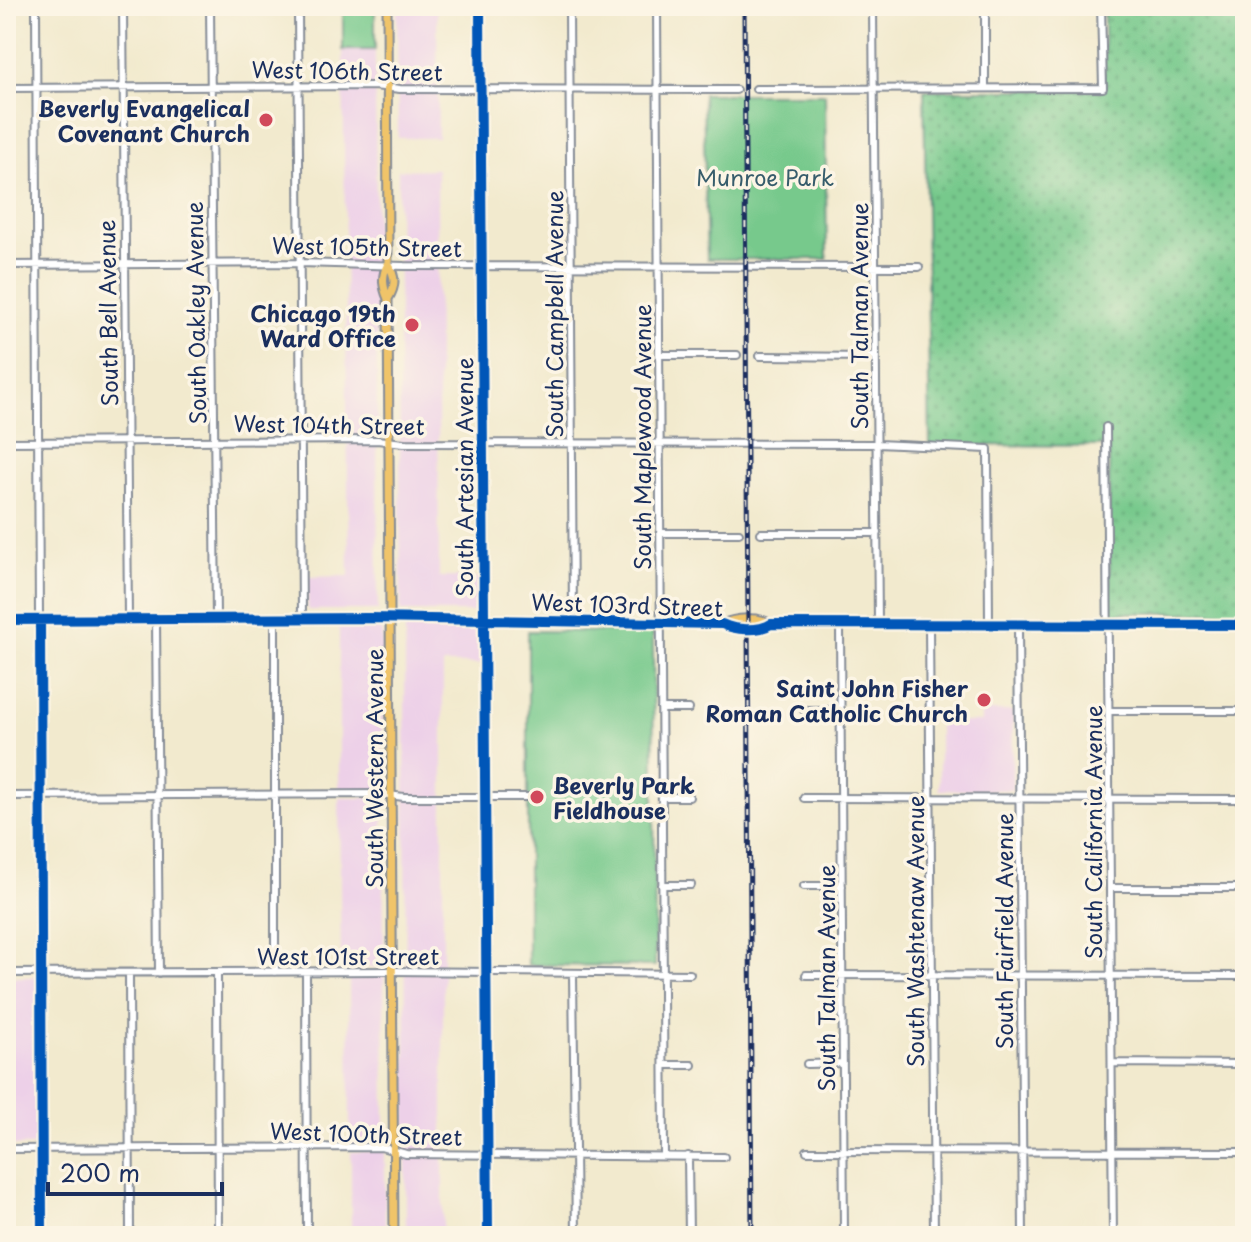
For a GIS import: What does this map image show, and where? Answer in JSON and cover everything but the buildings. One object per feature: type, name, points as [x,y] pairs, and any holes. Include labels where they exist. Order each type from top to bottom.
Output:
[{"type":"main road","name":"South Western Avenue","points":[[387,6],[388,264],[383,272],[388,299],[394,1236]]},
{"type":"main road","name":"West 103rd Street","points":[[6,620],[484,620],[722,624],[740,628],[765,628],[771,624],[1245,625]]},
{"type":"street","points":[[36,6],[42,1236]]},
{"type":"street","name":"South Bell Avenue","points":[[123,6],[128,619]]},
{"type":"street","name":"South Oakley Avenue","points":[[210,6],[216,619]]},
{"type":"street","points":[[298,6],[302,619]]},
{"type":"street","name":"South Artesian Avenue","points":[[480,6],[488,1236]]},
{"type":"street","name":"South Campbell Avenue","points":[[569,6],[573,622]]},
{"type":"street","name":"South Maplewood Avenue","points":[[657,6],[664,1156]]},
{"type":"street","name":"South Talman Avenue","points":[[873,6],[878,625]]},
{"type":"street","points":[[985,6],[985,88]]},
{"type":"street","points":[[756,89],[1103,88],[1101,6]]},
{"type":"street","name":"West 106th Street","points":[[6,88],[298,86],[736,90]]},
{"type":"street","name":"West 105th Street","points":[[6,265],[300,263],[919,267]]},
{"type":"street","points":[[659,355],[737,355]]},
{"type":"street","points":[[760,356],[876,357]]},
{"type":"street","name":"South California Avenue","points":[[1106,427],[1113,1236]]},
{"type":"street","name":"West 104th Street","points":[[6,442],[302,440],[877,444],[988,449],[989,625]]},
{"type":"street","points":[[660,533],[739,533]]},
{"type":"street","points":[[761,533],[878,533]]},
{"type":"street","points":[[156,619],[159,973]]},
{"type":"street","points":[[275,619],[275,972]]},
{"type":"street","name":"South Talman Avenue","points":[[840,625],[844,1236]]},
{"type":"street","name":"South Washtenaw Avenue","points":[[929,625],[934,1236]]},
{"type":"street","name":"South Fairfield Avenue","points":[[1018,625],[1023,1236]]},
{"type":"street","points":[[661,709],[689,709]]},
{"type":"street","points":[[804,710],[841,710]]},
{"type":"street","points":[[1109,711],[1245,711]]},
{"type":"street","points":[[6,796],[527,797]]},
{"type":"street","points":[[662,797],[689,797]]},
{"type":"street","points":[[804,798],[1245,799]]},
{"type":"street","points":[[662,885],[691,885]]},
{"type":"street","points":[[804,886],[842,886]]},
{"type":"street","points":[[1111,888],[1245,888]]},
{"type":"street","name":"West 101st Street","points":[[6,973],[392,971],[690,974]]},
{"type":"street","points":[[217,972],[218,1236]]},
{"type":"street","points":[[306,972],[307,1236]]},
{"type":"street","points":[[129,973],[130,1236]]},
{"type":"street","points":[[573,973],[576,1236]]},
{"type":"street","points":[[806,975],[1245,976]]},
{"type":"street","points":[[807,1064],[843,1063]]},
{"type":"street","points":[[1112,1063],[1245,1064]]},
{"type":"street","points":[[664,1065],[692,1065]]},
{"type":"street","name":"West 100th Street","points":[[6,1149],[381,1147],[406,1154],[724,1157]]},
{"type":"street","points":[[807,1151],[1245,1152]]},
{"type":"street","points":[[688,1156],[689,1236]]},
{"type":"shaded area","points":[[397,6],[437,6],[438,138],[398,138]]},
{"type":"shaded area","points":[[343,50],[375,50],[378,610],[308,610],[307,577],[349,576]]},
{"type":"shaded area","points":[[437,169],[439,577],[483,578],[484,612],[401,612],[398,170]]},
{"type":"shaded area","points":[[339,625],[378,626],[382,633],[383,790],[339,791]]},
{"type":"shaded area","points":[[405,627],[484,628],[484,664],[443,664],[443,1236],[406,1236]]},
{"type":"shaded area","points":[[981,711],[1013,711],[1012,790],[939,790],[939,722],[981,722]]},
{"type":"shaded area","points":[[339,798],[383,798],[384,967],[341,968]]},
{"type":"shaded area","points":[[384,974],[385,1141],[383,1145],[350,1145],[349,975]]},
{"type":"shaded area","points":[[6,977],[38,977],[39,1146],[6,1146]]},
{"type":"shaded area","points":[[385,1151],[385,1236],[351,1236],[351,1152]]},
{"type":"green space","points":[[343,6],[375,6],[375,50],[343,50]]},
{"type":"green space","points":[[1104,6],[1245,6],[1245,613],[1110,613],[1109,446],[930,445],[924,90],[1104,90]]},
{"type":"green space","name":"Munroe Park","points":[[703,94],[825,94],[827,259],[707,259]]},
{"type":"green space","points":[[528,631],[653,632],[655,966],[528,965]]},
{"type":"railway","points":[[744,6],[752,1236]]},
{"type":"cycle path","points":[[480,6],[488,1236]]},
{"type":"cycle path","points":[[6,620],[369,618],[722,624],[746,629],[771,624],[1245,625]]},
{"type":"cycle path","points":[[40,620],[42,1236]]},
{"type":"place","name":"Beverly Evangelical Covenant Church","points":[[266,120]]},
{"type":"place","name":"Chicago 19th Ward Office","points":[[412,325]]},
{"type":"place","name":"Saint John Fisher Roman Catholic Church","points":[[984,700]]},
{"type":"place","name":"Beverly Park Fieldhouse","points":[[537,797]]}]
